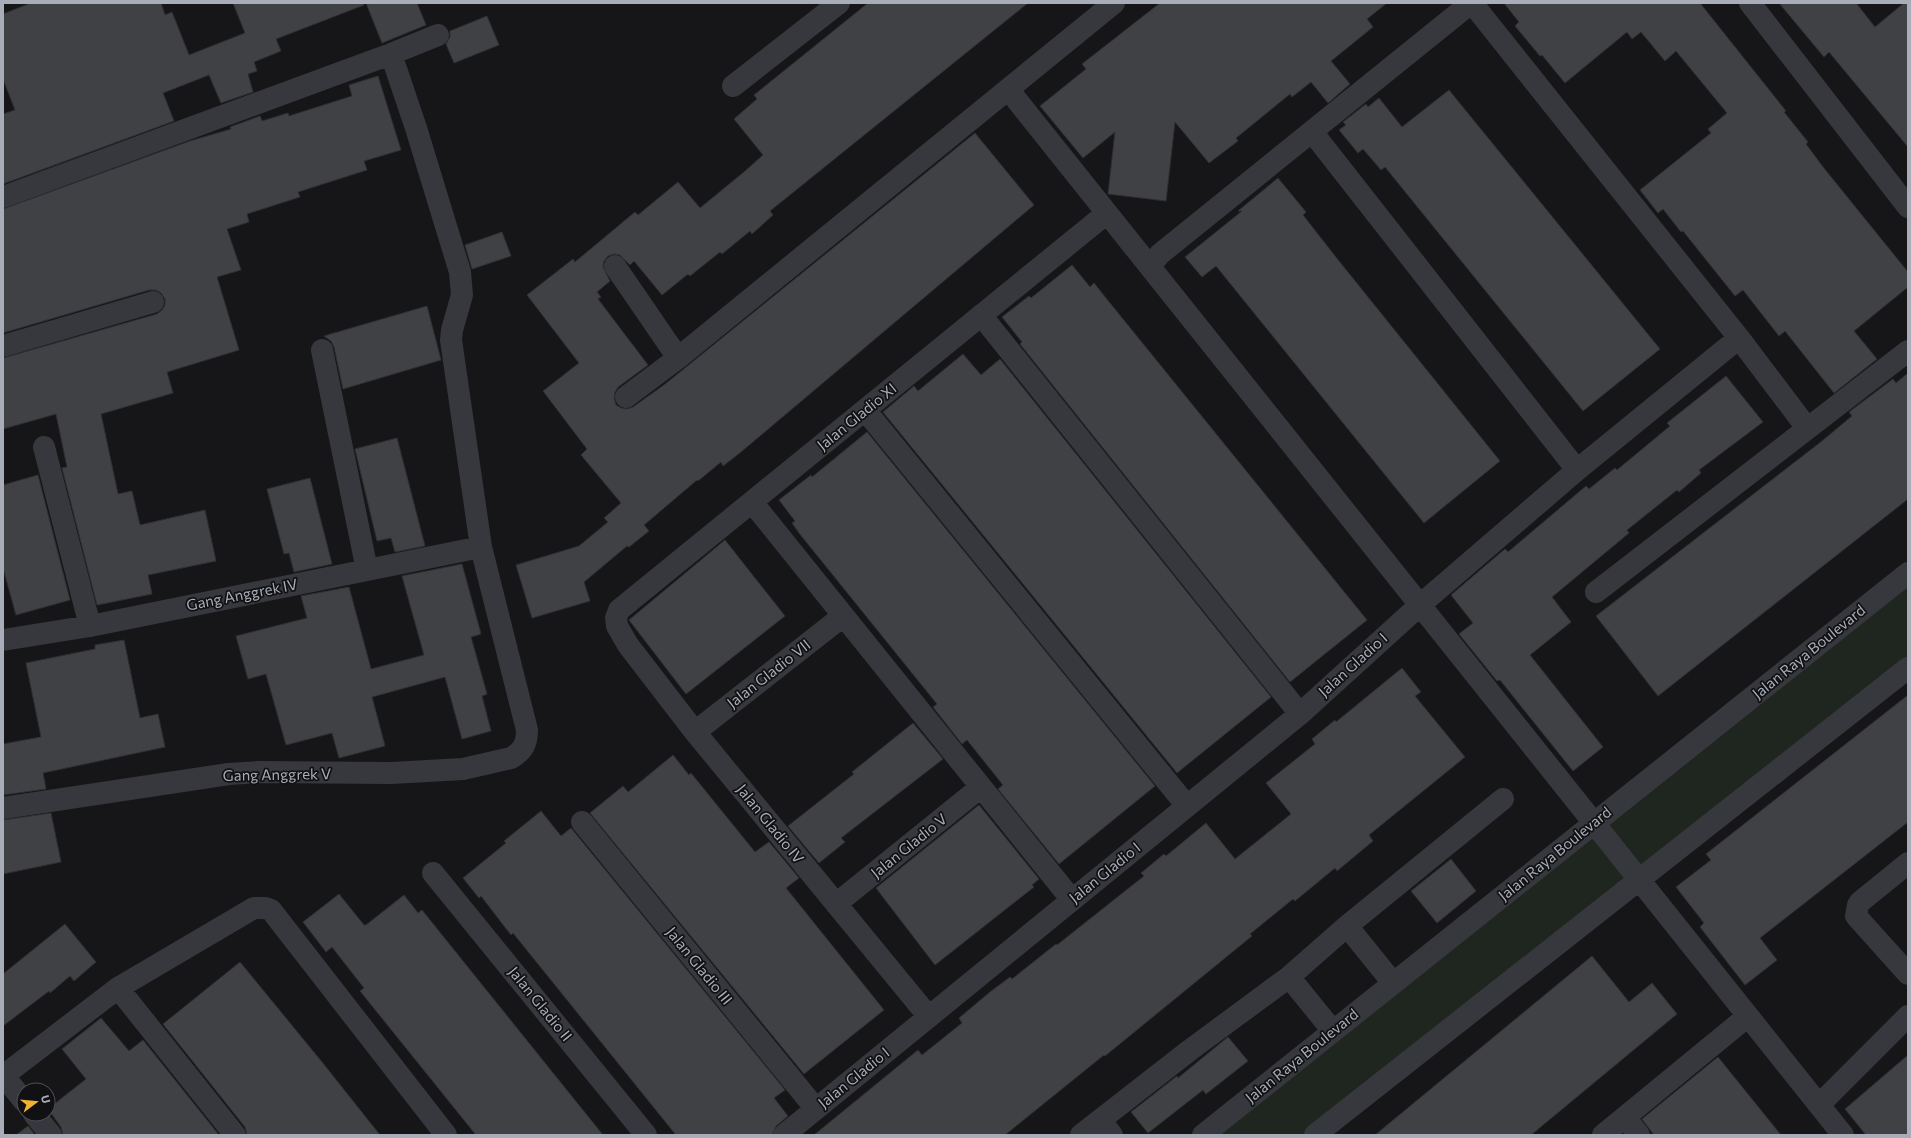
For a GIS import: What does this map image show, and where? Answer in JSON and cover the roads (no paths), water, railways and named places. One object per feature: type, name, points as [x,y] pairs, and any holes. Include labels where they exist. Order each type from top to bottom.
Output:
[{"type":"street","points":[[733,86],[839,3]]},
{"type":"street","points":[[626,397],[678,358],[1114,3]]},
{"type":"street","points":[[1150,266],[1160,254],[1313,133],[1472,3],[1739,338],[1807,428]]},
{"type":"street","points":[[1750,3],[1905,197]]},
{"type":"street","points":[[3,196],[391,54],[438,35]]},
{"type":"street","points":[[391,54],[427,164],[462,284],[461,303],[454,322],[451,340],[481,547]]},
{"type":"street","points":[[1008,89],[1843,1135]]},
{"type":"street","points":[[1313,133],[1577,470]]},
{"type":"street","name":"Jalan Gladio XI","points":[[618,626],[616,618],[620,610],[1107,213]]},
{"type":"street","points":[[615,266],[678,358]]},
{"type":"street","points":[[3,346],[153,302]]},
{"type":"street","points":[[981,315],[1300,714]]},
{"type":"street","name":"Jalan Gladio I","points":[[784,1135],[1300,714],[1420,605],[1577,470],[1739,338]]},
{"type":"street","points":[[322,350],[367,570]]},
{"type":"street","points":[[1596,592],[1908,351]]},
{"type":"street","points":[[865,410],[1187,806]]},
{"type":"street","points":[[44,447],[90,626]]},
{"type":"street","points":[[752,502],[1072,900]]},
{"type":"street","name":"Gang Anggrek IV","points":[[3,640],[90,626],[481,547]]},
{"type":"street","name":"Gang Anggrek V","points":[[3,808],[229,774],[259,772],[391,773],[463,769],[511,758],[520,752],[524,747],[527,730],[481,547]]},
{"type":"street","name":"Jalan Raya Boulevard","points":[[1203,1135],[1908,573]]},
{"type":"street","name":"Jalan Gladio VII","points":[[694,732],[843,616]]},
{"type":"street","name":"Jalan Gladio IV","points":[[618,626],[628,644],[694,732],[929,1016]]},
{"type":"street","points":[[1315,1135],[1908,668]]},
{"type":"street","name":"Jalan Gladio V","points":[[836,904],[981,787]]},
{"type":"street","points":[[1081,1135],[1106,1128],[1190,1050],[1289,978],[1346,926],[1503,799]]},
{"type":"street","name":"Jalan Gladio III","points":[[582,822],[816,1109]]},
{"type":"street","points":[[1908,863],[1860,902],[1856,916],[1908,974]]},
{"type":"street","name":"Jalan Gladio II","points":[[433,873],[646,1135]]},
{"type":"street","points":[[16,1091],[3,1075],[118,988],[254,908],[265,908],[271,910],[446,1135]]},
{"type":"street","points":[[1346,926],[1393,983]]},
{"type":"street","points":[[1289,978],[1333,1031]]},
{"type":"street","points":[[118,988],[235,1135]]},
{"type":"street","points":[[1603,1135],[1748,1016]]},
{"type":"street","points":[[1819,1105],[1908,1016]]},
{"type":"street","points":[[1625,1117],[1639,1135]]},
{"type":"street","points":[[40,1122],[51,1135]]}]
